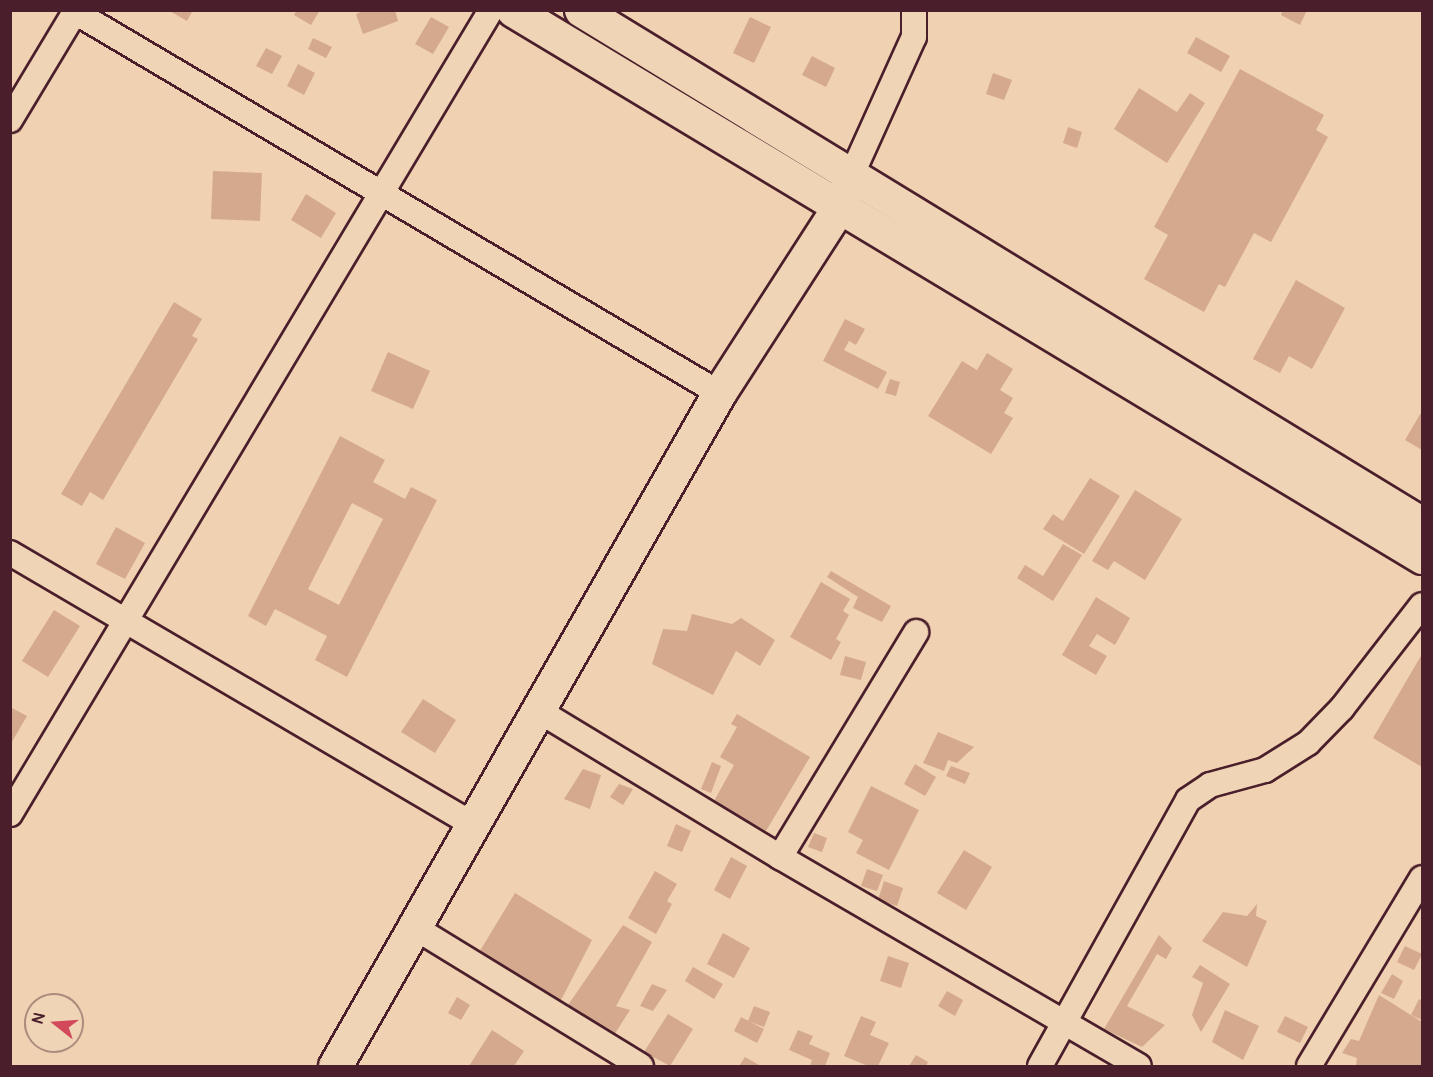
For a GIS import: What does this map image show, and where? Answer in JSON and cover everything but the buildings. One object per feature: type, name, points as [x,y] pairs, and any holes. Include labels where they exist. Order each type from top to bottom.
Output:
[{"type":"street","points":[[10,814],[491,10]]},
{"type":"street","points":[[513,10],[1422,557]]},
{"type":"street","points":[[581,10],[1422,524]]},
{"type":"street","points":[[335,1066],[719,393],[838,207],[914,37],[914,10]]},
{"type":"street","points":[[10,120],[76,11],[719,393]]},
{"type":"street","points":[[10,553],[474,825]]},
{"type":"street","points":[[1040,1066],[1066,1023],[1188,800],[1210,785],[1265,771],[1308,743],[1342,708],[1422,605]]},
{"type":"street","points":[[780,858],[916,632]]},
{"type":"street","points":[[539,711],[780,858],[1139,1066]]},
{"type":"street","points":[[1309,1066],[1422,878]]},
{"type":"street","points":[[414,927],[641,1066]]}]
